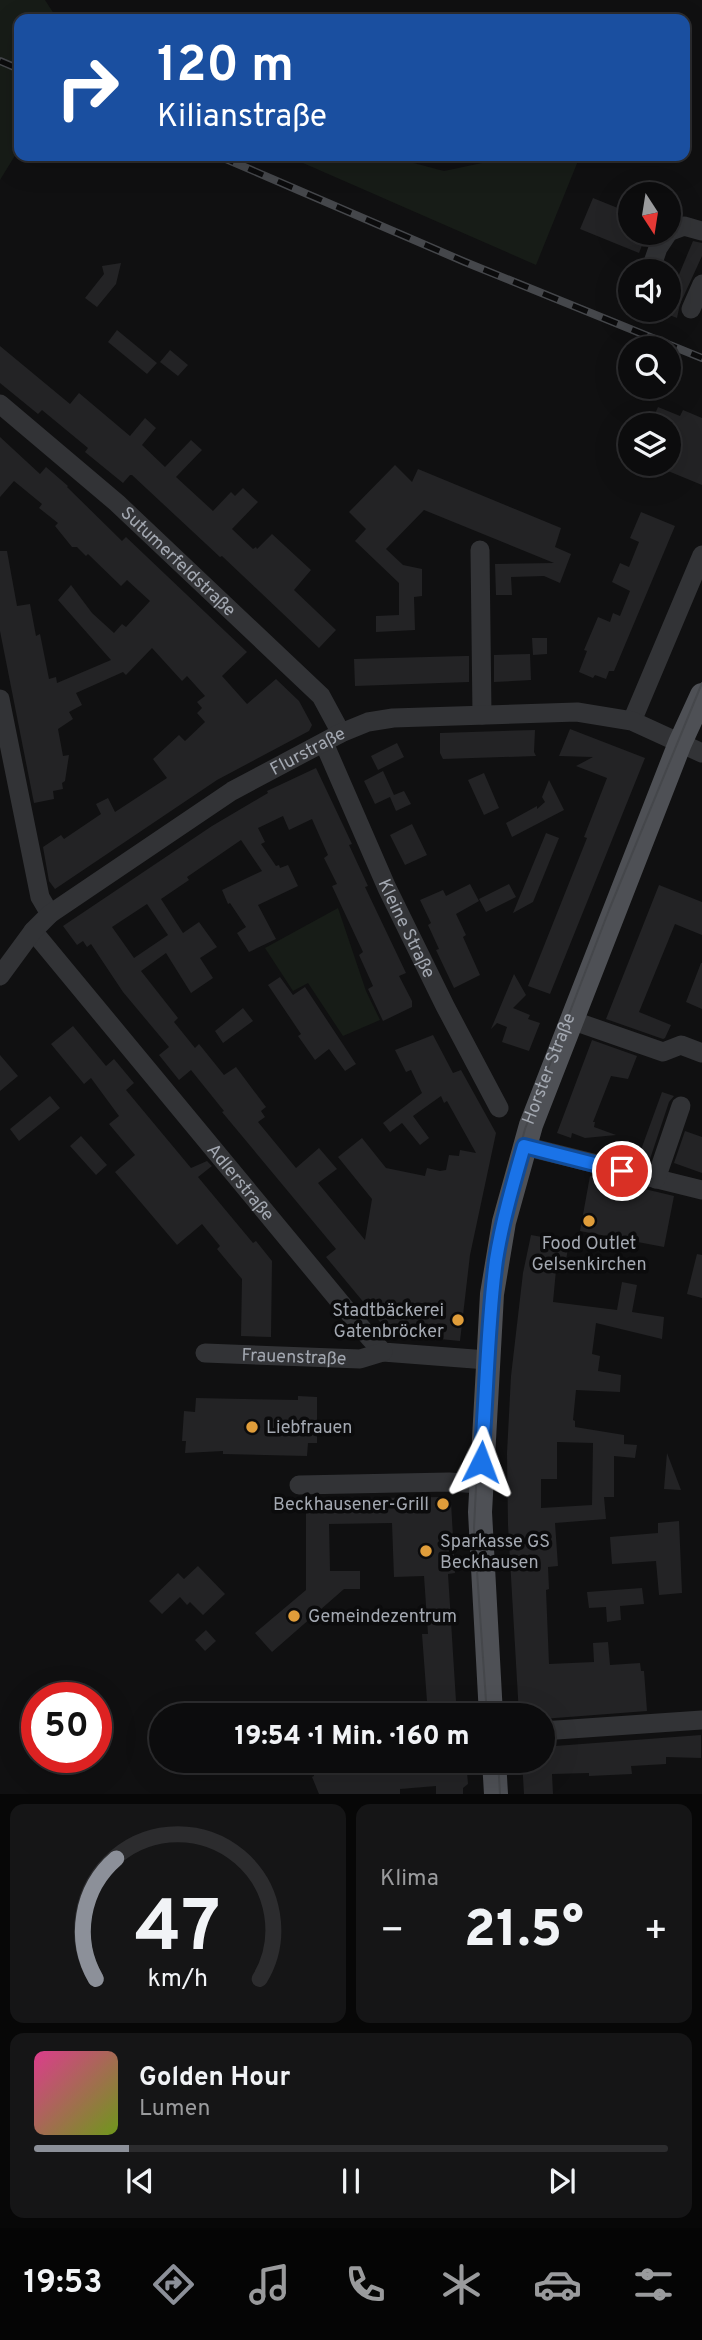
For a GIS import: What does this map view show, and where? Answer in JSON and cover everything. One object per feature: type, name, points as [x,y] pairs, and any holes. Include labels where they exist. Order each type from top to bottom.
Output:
[{"type":"main road","name":"Horster Straße","points":[[490,1703],[480,1525],[487,1360],[497,1259],[524,1146],[571,1020],[691,748],[702,695]]},
{"type":"main road","points":[[495,1773],[496,1794]]},
{"type":"street","points":[[681,227],[702,231]]},
{"type":"street","points":[[691,309],[702,284]]},
{"type":"street","name":"Sutumerfeldstraße","points":[[0,404],[117,503],[312,687],[321,696],[341,733]]},
{"type":"street","points":[[480,550],[482,715]]},
{"type":"street","points":[[632,721],[702,555]]},
{"type":"street","points":[[0,699],[40,897],[50,914]]},
{"type":"street","name":"Flurstraße","points":[[0,975],[33,931],[50,914],[232,791],[341,733],[368,722],[393,718],[577,712],[632,721],[691,748]]},
{"type":"street","name":"Kleine Straße","points":[[324,743],[387,888],[499,1108]]},
{"type":"street","name":"Adlerstraße","points":[[33,931],[383,1352]]},
{"type":"street","points":[[571,1020],[663,1052],[681,1045],[702,1053]]},
{"type":"street","points":[[656,1180],[681,1106]]},
{"type":"street","points":[[524,1146],[702,1190]]},
{"type":"street","points":[[383,1352],[487,1360]]},
{"type":"street","name":"Frauenstraße","points":[[205,1353],[360,1359],[383,1352]]},
{"type":"street","points":[[299,1485],[451,1480],[481,1484]]},
{"type":"street","points":[[555,1730],[702,1720]]},
{"type":"shaded area","points":[[0,0],[45,0],[54,14],[14,14],[14,157],[0,180]]},
{"type":"shaded area","points":[[298,161],[406,161],[444,171],[485,161],[578,161],[536,265]]},
{"type":"shaded area","points":[[338,908],[366,991],[380,1020],[343,1036],[308,983],[293,991],[265,948]]},
{"type":"building","points":[[593,198],[618,208],[618,244],[580,229]]},
{"type":"building","points":[[693,241],[702,243],[702,256],[681,302],[681,270]]},
{"type":"building","points":[[619,245],[642,245],[639,253]]},
{"type":"building","points":[[121,263],[116,284],[97,307],[85,298],[104,274],[102,266]]},
{"type":"building","points":[[117,330],[157,363],[147,374],[108,342]]},
{"type":"building","points":[[0,346],[70,404],[79,393],[130,436],[145,418],[156,428],[142,445],[165,467],[191,440],[202,450],[176,477],[213,511],[231,492],[235,496],[243,488],[258,502],[232,529],[253,549],[257,549],[272,534],[311,570],[294,590],[336,630],[319,648],[132,475],[123,483],[85,452],[88,448],[42,410],[38,414],[0,383]]},
{"type":"building","points":[[170,350],[188,365],[178,376],[160,362]]},
{"type":"building","points":[[658,407],[673,413],[655,413]]},
{"type":"building","points":[[683,410],[702,418],[702,485],[680,476]]},
{"type":"building","points":[[0,437],[40,474],[46,467],[68,486],[122,541],[126,537],[247,652],[222,676],[247,704],[276,679],[299,701],[312,725],[309,731],[217,780],[55,889],[49,881],[43,847],[61,835],[64,839],[101,814],[96,804],[108,798],[115,812],[167,778],[153,759],[179,735],[185,741],[205,722],[197,713],[202,708],[197,702],[205,696],[187,676],[182,681],[152,648],[126,675],[123,672],[76,693],[82,705],[69,712],[73,719],[58,729],[63,756],[69,755],[63,789],[53,791],[54,799],[34,803],[0,631],[0,551],[7,551],[17,606],[30,604],[36,636],[40,634],[49,679],[56,677],[57,683],[111,660],[58,600],[71,585],[92,613],[114,633],[122,624],[126,627],[150,601],[127,580],[121,586],[88,554],[86,556],[77,547],[72,547],[55,526],[58,523],[39,508],[42,504],[14,481],[0,497]]},
{"type":"building","points":[[395,465],[412,482],[418,469],[561,528],[555,547],[571,554],[560,583],[544,576],[511,577],[512,595],[496,595],[495,564],[554,563],[424,510],[386,549],[403,565],[422,569],[422,596],[414,597],[415,630],[376,632],[376,616],[399,615],[399,583],[355,541],[366,529],[349,512]]},
{"type":"building","points":[[641,512],[675,526],[614,671],[609,671],[606,679],[595,675],[593,678],[579,672],[587,651],[584,650],[598,617],[610,622],[613,613],[620,616],[630,591],[612,582],[620,563],[629,567],[639,542],[630,538]]},
{"type":"building","points":[[532,638],[547,638],[547,654],[533,655]]},
{"type":"building","points":[[530,654],[531,680],[494,682],[494,655]]},
{"type":"building","points":[[469,656],[469,682],[355,686],[354,659]]},
{"type":"building","points":[[570,729],[645,758],[550,994],[528,986],[587,838],[584,837],[607,778],[576,766],[593,757],[559,756]]},
{"type":"building","points":[[535,730],[536,756],[443,759],[440,753],[440,733]]},
{"type":"building","points":[[397,743],[404,757],[378,770],[371,756]]},
{"type":"building","points":[[316,768],[352,844],[349,845],[368,886],[365,887],[406,973],[399,976],[412,1001],[412,1007],[383,1021],[368,989],[373,986],[359,955],[363,952],[332,886],[337,884],[324,858],[328,855],[312,819],[289,830],[283,816],[258,828],[265,842],[261,844],[276,866],[279,865],[280,868],[288,865],[298,886],[258,905],[276,939],[249,952],[237,933],[246,927],[230,903],[228,904],[222,890],[262,871],[241,840],[187,877],[189,880],[161,899],[183,933],[199,922],[217,947],[200,958],[213,978],[191,993],[166,953],[141,971],[178,1018],[174,1022],[195,1048],[199,1044],[224,1075],[236,1067],[266,1107],[261,1111],[265,1117],[258,1122],[296,1168],[319,1148],[337,1169],[318,1183],[365,1240],[372,1199],[338,1157],[362,1138],[386,1168],[425,1176],[427,1168],[446,1170],[449,1155],[459,1156],[460,1150],[476,1153],[447,1101],[444,1103],[441,1096],[413,1116],[429,1138],[420,1145],[402,1123],[390,1132],[383,1123],[422,1093],[411,1070],[406,1072],[395,1050],[433,1035],[453,1073],[461,1070],[496,1133],[470,1255],[460,1341],[390,1334],[326,1257],[336,1249],[222,1112],[224,1111],[191,1070],[179,1080],[159,1055],[169,1047],[123,992],[91,944],[87,947],[83,941],[77,945],[63,926],[212,826],[268,793],[267,791]],"holes":[[[147,904],[168,935],[134,958],[112,927]]]},
{"type":"building","points":[[383,771],[394,795],[404,791],[411,804],[396,811],[390,797],[375,804],[364,781]]},
{"type":"building","points":[[484,773],[499,808],[484,815],[468,780]]},
{"type":"building","points":[[549,780],[564,810],[512,837],[506,823],[537,806],[537,809],[545,802],[542,797]]},
{"type":"building","points":[[412,824],[427,855],[405,865],[390,835]]},
{"type":"building","points":[[546,833],[559,838],[533,902],[513,913]]},
{"type":"building","points":[[470,884],[479,901],[456,914],[480,975],[454,988],[436,950],[439,949],[428,925],[431,923],[420,900],[443,890],[446,896]]},
{"type":"building","points":[[509,884],[516,897],[486,912],[479,899]]},
{"type":"building","points":[[659,885],[702,902],[702,935],[675,924],[639,1012],[671,1025],[663,1039],[606,1019]]},
{"type":"building","points":[[702,963],[702,1009],[686,1002]]},
{"type":"building","points":[[514,974],[526,995],[513,1008],[530,1015],[528,1019],[540,1023],[529,1051],[502,1042],[507,1027],[497,1023],[491,1029]]},
{"type":"building","points":[[280,977],[293,995],[305,987],[356,1064],[345,1071],[329,1049],[315,1060],[268,985]]},
{"type":"building","points":[[243,1008],[253,1021],[223,1043],[215,1031]]},
{"type":"building","points":[[73,1026],[106,1066],[114,1059],[134,1083],[126,1090],[191,1168],[207,1161],[212,1166],[198,1177],[253,1243],[256,1241],[272,1261],[271,1337],[241,1336],[242,1279],[217,1249],[220,1246],[202,1224],[177,1245],[115,1172],[135,1155],[109,1124],[119,1116],[91,1078],[84,1084],[51,1044]]},
{"type":"building","points":[[592,1040],[637,1056],[628,1079],[611,1076],[593,1122],[594,1127],[616,1135],[585,1138],[572,1133],[571,1138],[557,1133]]},
{"type":"building","points":[[0,1055],[18,1076],[0,1091]]},
{"type":"building","points":[[662,1092],[674,1096],[669,1102],[649,1162],[638,1158]]},
{"type":"building","points":[[50,1096],[60,1108],[19,1141],[10,1129]]},
{"type":"building","points":[[685,1131],[702,1137],[702,1173],[674,1163]]},
{"type":"building","points":[[81,1136],[107,1165],[96,1175],[70,1146]]},
{"type":"building","points":[[590,1176],[674,1196],[664,1247],[580,1231]]},
{"type":"building","points":[[531,1235],[569,1242],[564,1272],[556,1270],[553,1302],[617,1310],[622,1282],[637,1285],[632,1312],[664,1317],[662,1339],[596,1323],[592,1354],[600,1356],[598,1371],[621,1375],[620,1392],[576,1390],[573,1420],[575,1427],[624,1435],[624,1444],[637,1445],[635,1458],[614,1456],[614,1497],[604,1497],[606,1519],[555,1523],[558,1566],[548,1567],[549,1589],[546,1590],[549,1664],[594,1662],[593,1643],[608,1642],[610,1665],[640,1663],[641,1671],[644,1671],[647,1711],[555,1718],[555,1703],[518,1703],[508,1525],[507,1453],[511,1376],[523,1273]],"holes":[[[557,1442],[593,1443],[592,1505],[541,1508],[541,1479],[557,1479]]]},
{"type":"building","points":[[697,1254],[702,1255],[702,1298],[687,1294]]},
{"type":"building","points":[[298,1396],[317,1397],[317,1443],[308,1443],[307,1456],[223,1454],[223,1451],[185,1453],[186,1441],[182,1441],[184,1411],[195,1412],[196,1398],[298,1400]]},
{"type":"building","points":[[667,1453],[681,1490],[664,1489]]},
{"type":"building","points":[[445,1497],[451,1502],[455,1573],[448,1574],[456,1701],[463,1703],[427,1703],[422,1634],[428,1634],[424,1576],[394,1577],[392,1523],[329,1524],[330,1571],[360,1571],[360,1589],[344,1589],[272,1652],[255,1633],[306,1590],[306,1499]]},
{"type":"building","points":[[679,1521],[682,1593],[659,1595],[656,1561],[612,1564],[610,1537],[658,1533],[658,1523]]},
{"type":"building","points":[[198,1566],[225,1594],[203,1615],[190,1602],[187,1605],[180,1597],[162,1614],[149,1601],[178,1573],[184,1579]]},
{"type":"building","points":[[642,1588],[644,1604],[620,1606],[621,1620],[607,1622],[606,1607],[589,1608],[587,1592]]},
{"type":"building","points":[[206,1630],[216,1641],[205,1651],[195,1640]]},
{"type":"building","points":[[701,1735],[701,1758],[666,1757],[666,1764],[631,1766],[632,1774],[552,1774],[553,1794],[524,1794],[523,1773],[555,1773],[555,1746]]},
{"type":"building","points":[[314,1773],[467,1773],[468,1784],[463,1788],[463,1794],[436,1794],[436,1786],[400,1789],[400,1794],[319,1794],[312,1777]]},
{"type":"tram line","points":[[486,1703],[474,1528],[485,1305],[495,1244],[525,1129],[609,910],[702,683]]},
{"type":"tram line","points":[[487,1460],[498,1285]]},
{"type":"tram line","points":[[499,1773],[500,1794]]},
{"type":"railway","points":[[0,61],[14,67]]},
{"type":"railway","points":[[231,161],[465,262],[702,358]]},
{"type":"place","name":"Food Outlet Gelsenkirchen","points":[[589,1221]]},
{"type":"place","name":"Stadtbäckerei Gatenbröcker","points":[[458,1320]]},
{"type":"place","name":"Liebfrauen","points":[[252,1427]]},
{"type":"place","name":"Beckhausener-Grill","points":[[443,1504]]},
{"type":"place","name":"Sparkasse GS Beckhausen","points":[[426,1551]]},
{"type":"place","name":"Gemeindezentrum","points":[[294,1616]]},
{"type":"route","points":[[481,1462],[492,1294],[504,1222],[524,1146],[622,1171]]}]
